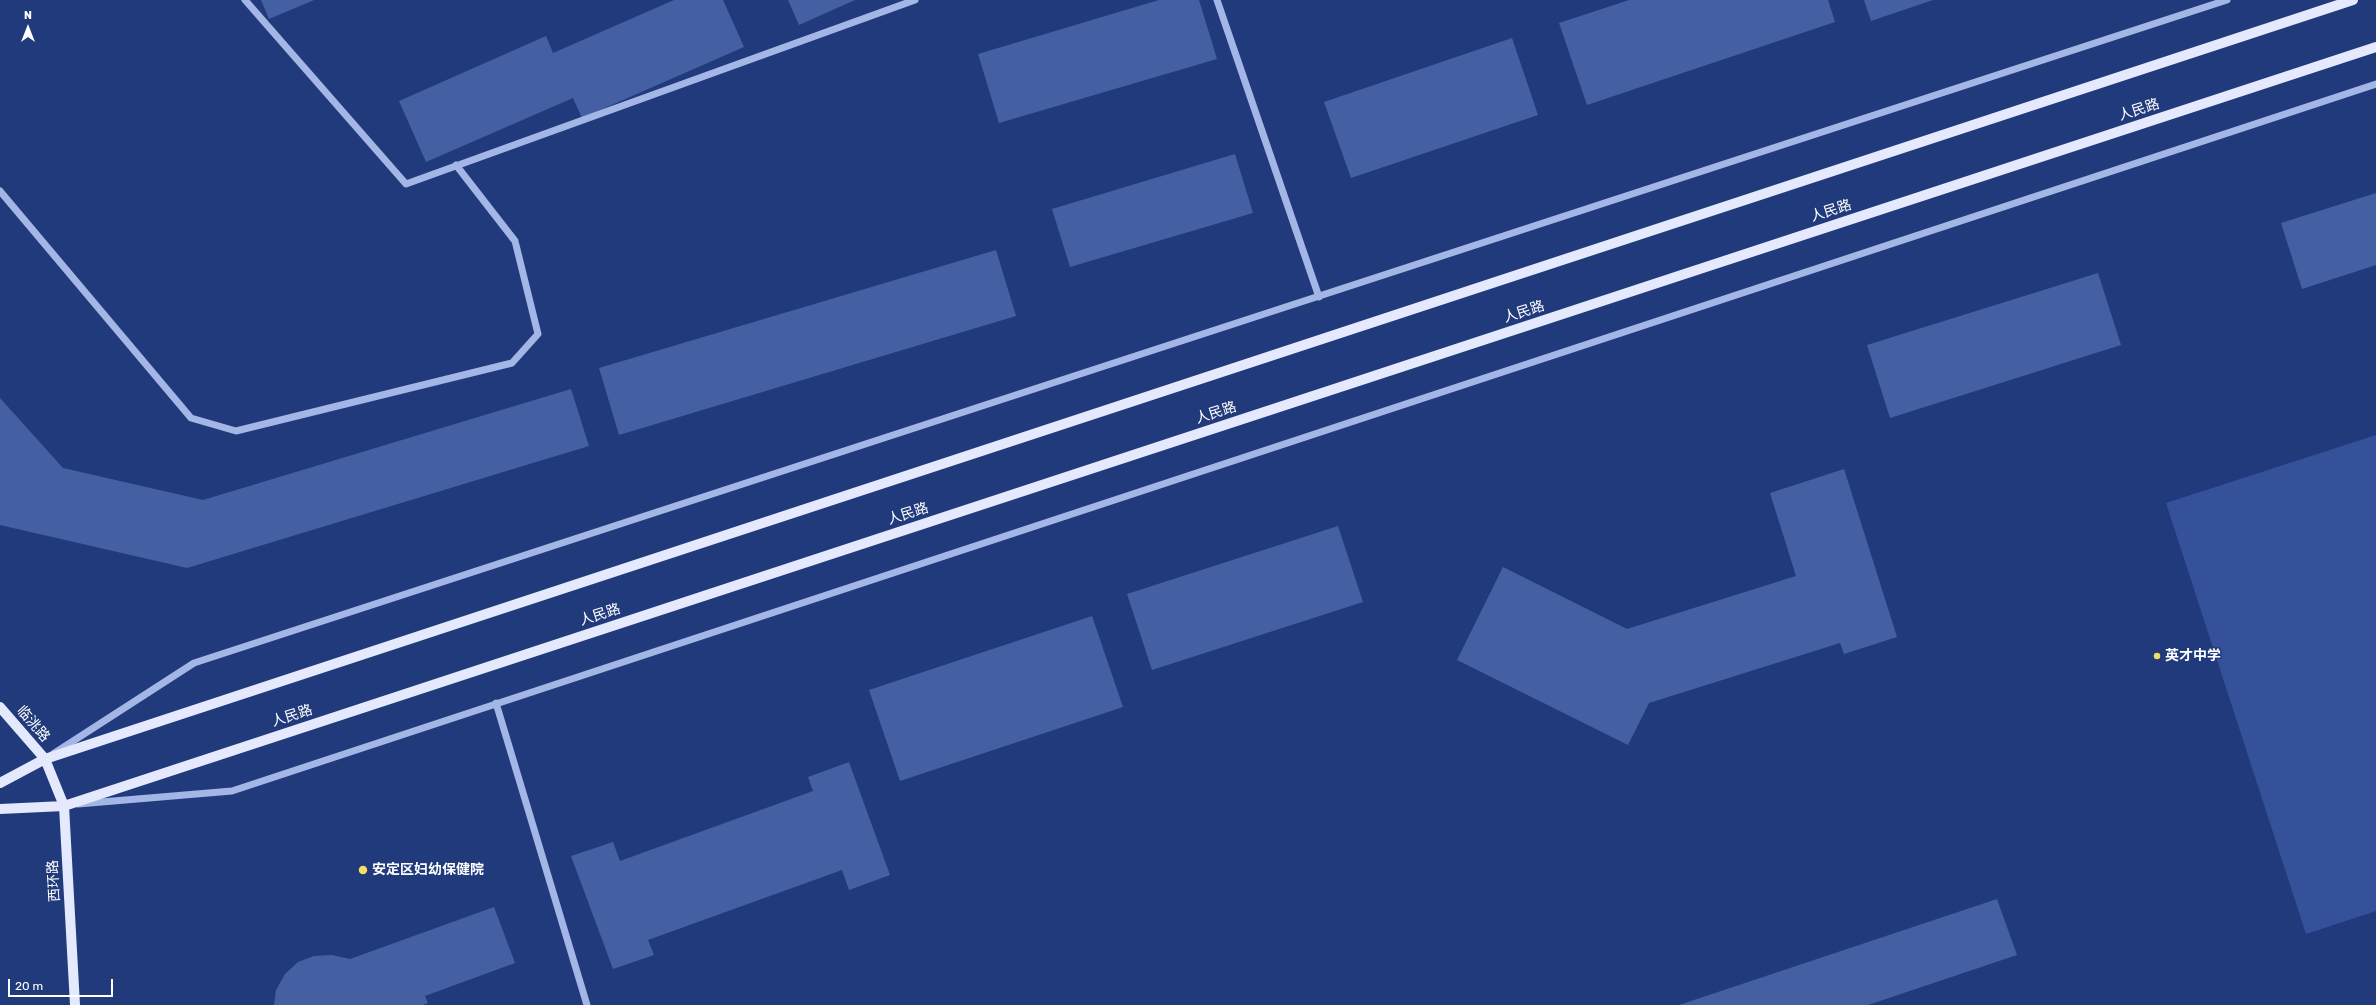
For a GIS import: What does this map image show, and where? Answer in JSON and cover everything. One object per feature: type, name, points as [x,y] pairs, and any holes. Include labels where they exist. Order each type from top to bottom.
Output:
[{"type":"main road","points":[[0,783],[45,759],[2353,0]]},
{"type":"main road","name":"人民路","points":[[0,809],[64,806],[2376,47]]},
{"type":"main road","name":"临洮路","points":[[0,707],[45,759]]},
{"type":"main road","name":"西环路","points":[[45,759],[64,806],[75,1005]]},
{"type":"street","points":[[245,0],[406,184],[915,0]]},
{"type":"street","points":[[1217,0],[1319,297]]},
{"type":"street","points":[[45,759],[194,663],[2227,0]]},
{"type":"street","name":"人民路","points":[[64,806],[232,791],[2376,84]]},
{"type":"street","points":[[0,191],[191,418],[236,431],[512,363],[538,334],[515,241],[456,165]]},
{"type":"street","points":[[496,703],[587,1005]]},
{"type":"shaded area","points":[[2376,435],[2376,911],[2306,934],[2166,503]]},
{"type":"building","points":[[261,0],[314,0],[269,19]]},
{"type":"building","points":[[674,0],[723,0],[744,47],[582,118],[573,98],[426,162],[399,101],[546,36],[553,53]]},
{"type":"building","points":[[788,0],[855,0],[799,25]]},
{"type":"building","points":[[1159,0],[1199,0],[1217,59],[999,123],[978,54]]},
{"type":"building","points":[[1629,0],[1828,0],[1835,22],[1587,105],[1559,23]]},
{"type":"building","points":[[1864,0],[1933,0],[1871,21]]},
{"type":"building","points":[[1512,38],[1538,115],[1351,178],[1324,102]]},
{"type":"building","points":[[1235,154],[1253,213],[1070,267],[1052,209]]},
{"type":"building","points":[[2376,193],[2376,265],[2302,289],[2281,223]]},
{"type":"building","points":[[996,250],[1016,316],[619,435],[599,368]]},
{"type":"building","points":[[2098,273],[2121,345],[1890,418],[1867,345]]},
{"type":"building","points":[[571,389],[589,446],[187,568],[0,525],[0,398],[63,468],[203,500]]},
{"type":"building","points":[[1844,469],[1897,637],[1844,654],[1840,643],[1649,703],[1628,745],[1457,660],[1503,567],[1627,629],[1796,576],[1770,493]]},
{"type":"building","points":[[1338,526],[1363,602],[1152,670],[1127,594]]},
{"type":"building","points":[[1092,616],[1123,707],[900,781],[869,690]]},
{"type":"building","points":[[849,762],[890,875],[849,890],[842,870],[648,940],[654,955],[613,969],[571,856],[613,842],[620,861],[813,791],[808,777]]},
{"type":"building","points":[[1997,899],[2017,955],[1868,1005],[1679,1005]]},
{"type":"building","points":[[494,907],[515,963],[425,996],[428,1003],[423,1005],[274,1005],[276,990],[285,974],[298,962],[314,956],[332,955],[350,959]]},
{"type":"place","name":"英才中学","points":[[2157,656]]},
{"type":"place","name":"安定区妇幼保健院","points":[[363,870]]}]
